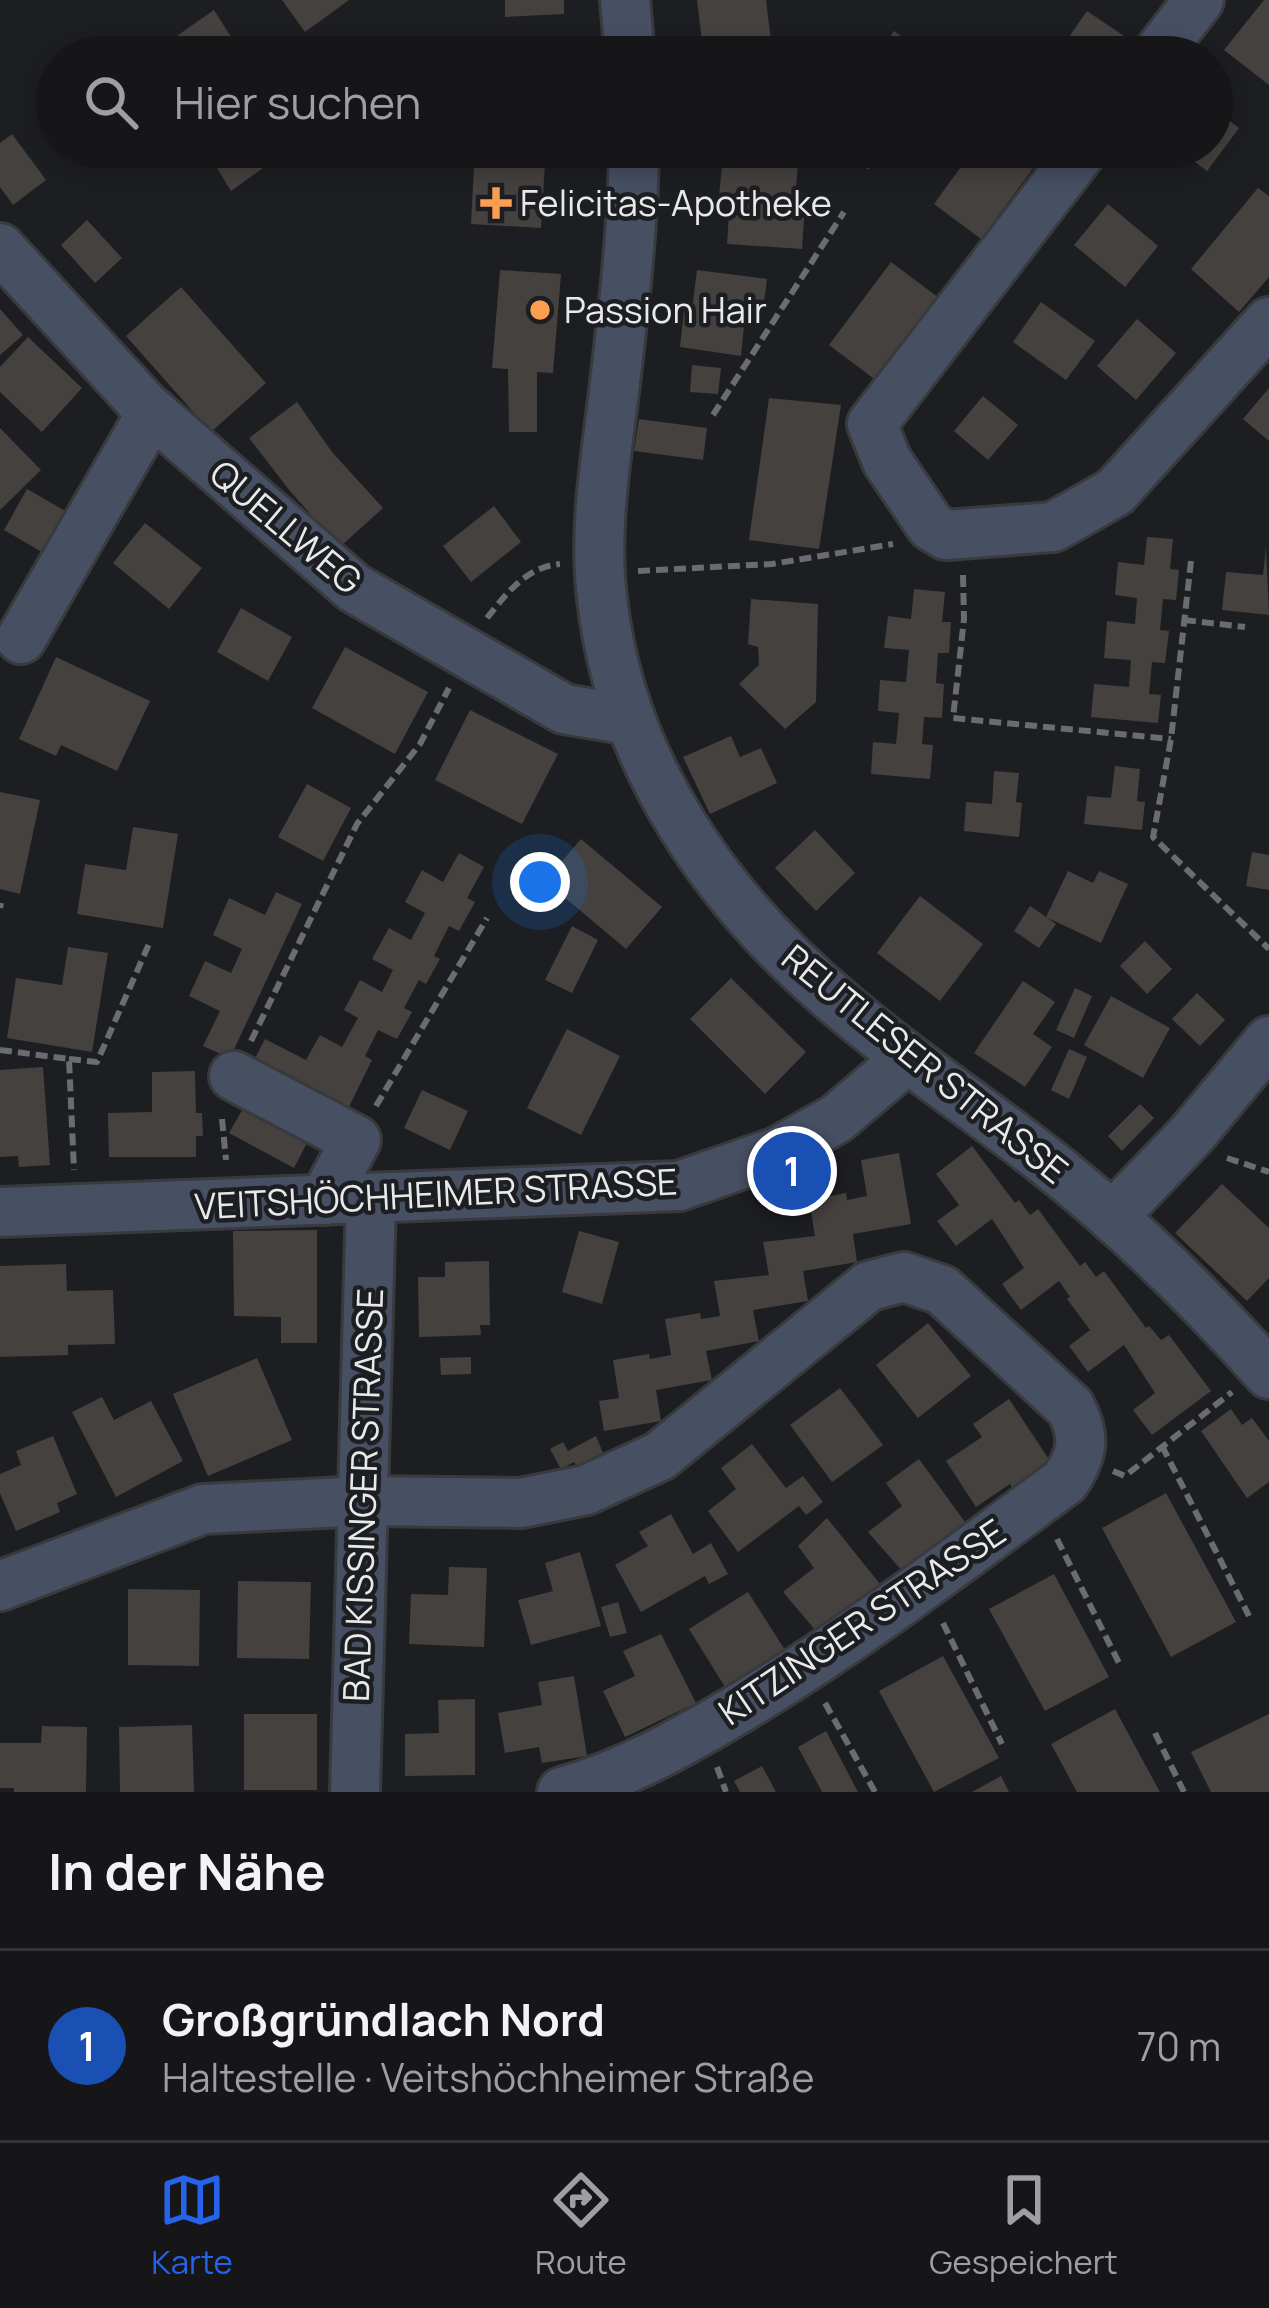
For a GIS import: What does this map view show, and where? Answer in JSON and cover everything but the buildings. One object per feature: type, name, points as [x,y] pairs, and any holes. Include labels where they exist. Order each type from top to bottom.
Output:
[{"type":"street","points":[[625,0],[628,36]]},
{"type":"street","points":[[1171,36],[1198,0]]},
{"type":"street","name":"REUTLESER STRASSE","points":[[633,168],[600,567],[610,648],[629,720],[682,826],[734,901],[801,970],[1112,1216],[1266,1371]]},
{"type":"street","points":[[1069,168],[872,424],[887,461],[931,526],[946,535],[1053,526],[1115,492],[1269,322]]},
{"type":"street","name":"QUELLWEG","points":[[0,248],[152,412],[354,588],[564,709],[629,720]]},
{"type":"street","points":[[21,639],[152,412]]},
{"type":"street","points":[[1112,1216],[1191,1135],[1269,1041]]},
{"type":"street","name":"VEITSHÖCHHEIMER STRASSE","points":[[0,1212],[679,1186],[796,1142],[836,1119],[908,1059]]},
{"type":"street","points":[[234,1076],[356,1140],[347,1199]]},
{"type":"street","name":"BAD KISSINGER STRASSE","points":[[347,1199],[365,1502],[355,1792]]},
{"type":"street","points":[[0,1586],[203,1509],[365,1502],[521,1503],[586,1490],[660,1456],[868,1286],[904,1277],[942,1290],[1070,1407],[1083,1430],[1080,1459]]},
{"type":"street","name":"KITZINGER STRASSE","points":[[562,1792],[594,1783],[685,1741],[805,1669],[1065,1481],[1080,1459]]},
{"type":"path","points":[[712,415],[844,212]]},
{"type":"path","points":[[232,1205],[222,1102],[357,824],[420,744],[480,627],[525,576],[546,565],[772,564],[946,535],[964,577],[953,718],[1171,739]]},
{"type":"path","points":[[1190,561],[1171,739],[1153,837],[1269,949]]},
{"type":"path","points":[[1184,620],[1245,627]]},
{"type":"path","points":[[356,1140],[487,918]]},
{"type":"path","points":[[0,1050],[97,1062],[149,944]]},
{"type":"path","points":[[69,1059],[75,1210]]},
{"type":"path","points":[[1080,1459],[1125,1476],[1266,1371]]},
{"type":"path","points":[[1162,1446],[1249,1616]]},
{"type":"path","points":[[1038,1501],[1120,1665]]},
{"type":"path","points":[[925,1585],[1002,1744]]},
{"type":"path","points":[[805,1669],[875,1792]]},
{"type":"path","points":[[1155,1733],[1184,1792]]},
{"type":"place","name":"Felicitas-Apotheke","points":[[496,203]]},
{"type":"place","name":"Passion Hair","points":[[540,310]]},
{"type":"place","name":"Großgründlach Nord","points":[[792,1171]]}]
